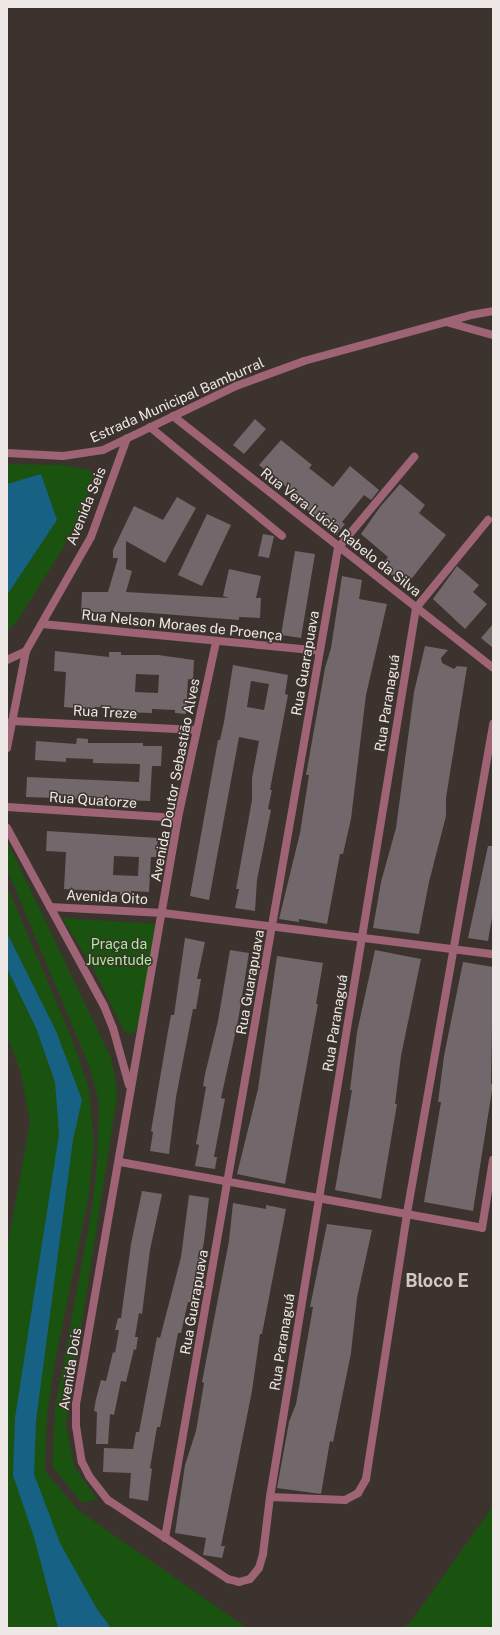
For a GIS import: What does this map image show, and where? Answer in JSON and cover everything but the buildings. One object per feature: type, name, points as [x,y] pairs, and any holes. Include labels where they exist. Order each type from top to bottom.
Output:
[{"type":"street","name":"Estrada Municipal Bamburral","points":[[7,453],[83,454],[103,450],[236,386],[304,361],[445,322],[493,312]]},
{"type":"street","points":[[445,322],[493,335]]},
{"type":"street","name":"Rua Vera Lúcia Rabelo da Silva","points":[[173,416],[338,548],[493,668]]},
{"type":"street","points":[[150,427],[282,536]]},
{"type":"street","name":"Avenida Seis","points":[[7,748],[26,652],[91,537],[127,438]]},
{"type":"street","name":"Rua Guarapuava","points":[[165,1538],[229,1182],[338,548],[414,457]]},
{"type":"street","name":"Rua Paranaguá","points":[[263,1554],[270,1497],[416,608],[488,520]]},
{"type":"street","name":"Rua Nelson Moraes de Proença","points":[[42,624],[320,651]]},
{"type":"street","name":"Avenida Doutor Sebastião Alves","points":[[130,1088],[163,913],[178,818],[216,642]]},
{"type":"street","points":[[7,660],[26,652]]},
{"type":"street","name":"Rua Treze","points":[[12,721],[197,730]]},
{"type":"street","points":[[270,1497],[344,1500],[354,1497],[363,1487],[407,1213],[455,948],[493,724]]},
{"type":"street","name":"Rua Quatorze","points":[[7,807],[178,818]]},
{"type":"street","points":[[7,828],[107,1014],[130,1088]]},
{"type":"street","name":"Avenida Oito","points":[[50,907],[163,913],[455,948],[493,954]]},
{"type":"street","name":"Avenida Dois","points":[[130,1088],[120,1162],[76,1404],[76,1426],[82,1462],[89,1476],[108,1500],[228,1579],[239,1582],[250,1580],[259,1568],[263,1554]]},
{"type":"street","points":[[120,1162],[407,1213],[482,1228],[493,1160]]},
{"type":"green space","points":[[7,464],[64,465],[90,470],[93,477],[85,504],[62,550],[17,621],[7,632]]},
{"type":"green space","name":"Praça da Juventude","points":[[7,841],[111,1058],[115,1077],[117,1097],[66,1424],[74,1466],[97,1499],[82,1503],[52,1466],[55,1408],[91,1214],[97,1166],[99,1102],[89,1066],[7,869]]},
{"type":"green space","points":[[7,886],[72,1039],[89,1089],[94,1142],[89,1194],[54,1367],[47,1416],[45,1471],[78,1510],[247,1628],[8,1628],[7,1249],[30,1123],[21,1073],[7,1036]]},
{"type":"green space","name":"Praça da Juventude","points":[[62,918],[156,924],[138,1026],[132,1035],[124,1031],[92,966]]},
{"type":"green space","points":[[493,1506],[493,1628],[400,1628],[410,1623]]},
{"type":"water","points":[[41,474],[57,520],[7,595],[7,484]]},
{"type":"water","points":[[7,933],[56,1031],[82,1100],[73,1140],[36,1421],[34,1474],[60,1543],[97,1609],[111,1628],[58,1628],[34,1537],[13,1475],[15,1418],[59,1134],[55,1082],[36,1028],[7,968]]},
{"type":"district","name":"Bloco E","points":[[437,1281]]}]
